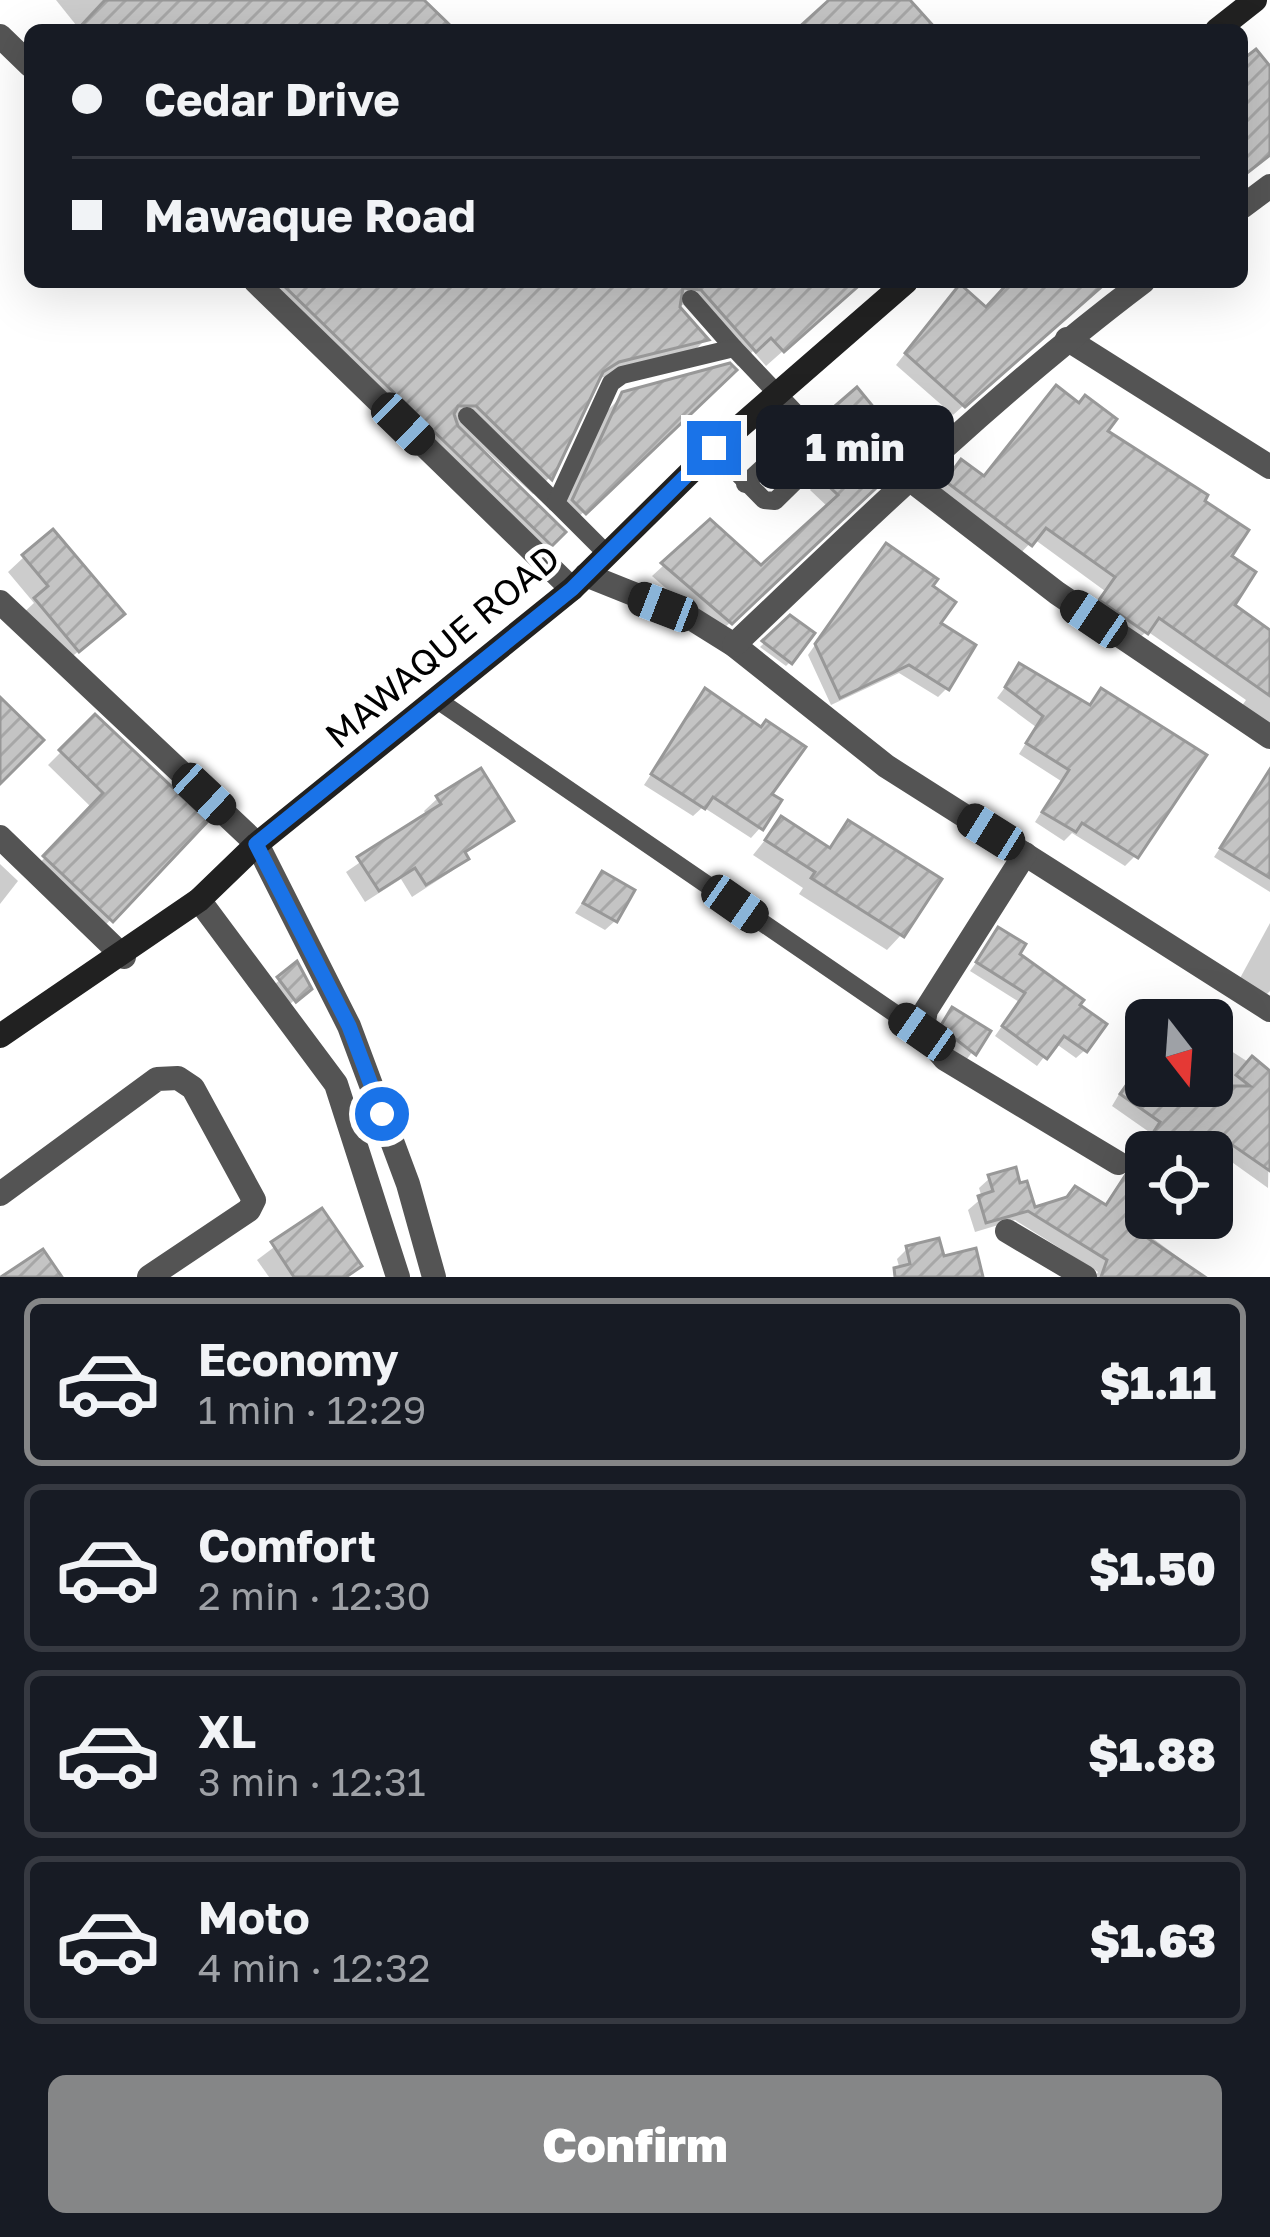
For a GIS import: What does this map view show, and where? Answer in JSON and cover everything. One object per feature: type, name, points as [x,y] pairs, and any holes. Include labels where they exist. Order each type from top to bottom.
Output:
[{"type":"main road","points":[[1225,24],[1255,0]]},
{"type":"main road","name":"MAWAQUE ROAD","points":[[0,1036],[124,957],[200,900],[256,844],[579,582],[714,448],[899,288]]},
{"type":"street","points":[[0,36],[24,59]]},
{"type":"street","points":[[262,288],[579,582],[686,615],[734,645],[848,740],[1270,1010]]},
{"type":"street","points":[[734,645],[908,478],[1067,339],[1135,288]]},
{"type":"street","points":[[1067,339],[1270,467]]},
{"type":"street","points":[[908,478],[1058,593],[1270,737]]},
{"type":"street","points":[[0,602],[256,844],[349,1026],[408,1184],[434,1277]]},
{"type":"street","points":[[0,837],[124,957]]},
{"type":"street","points":[[1025,854],[926,1010],[922,1032],[945,1059],[1118,1163]]},
{"type":"street","points":[[200,900],[336,1084],[398,1277]]},
{"type":"street","points":[[0,1194],[158,1079],[178,1078],[193,1088],[254,1200],[249,1210],[149,1277]]},
{"type":"street","points":[[1007,1231],[1085,1277]]},
{"type":"lane","points":[[691,299],[829,448],[775,502],[764,500],[745,484],[714,448]]},
{"type":"lane","points":[[556,503],[610,383],[622,375],[734,348]]},
{"type":"lane","points":[[467,416],[606,553]]},
{"type":"lane","points":[[745,484],[809,425]]},
{"type":"lane","points":[[436,699],[922,1032]]},
{"type":"building","points":[[105,0],[424,0],[449,24],[83,24]]},
{"type":"building","points":[[829,0],[910,0],[932,24],[803,24]]},
{"type":"building","points":[[1256,49],[1270,66],[1270,155],[1248,172],[1248,55]]},
{"type":"building","points":[[286,288],[683,288],[680,307],[709,340],[619,362],[603,372],[552,480],[476,406],[458,406],[454,414],[458,426],[566,532],[552,546]]},
{"type":"building","points":[[683,288],[856,288],[784,352],[771,338],[756,352],[701,290]]},
{"type":"building","points":[[957,288],[965,288],[986,307],[1003,288],[1100,288],[965,407],[905,353]]},
{"type":"building","points":[[730,363],[737,370],[586,514],[572,500],[622,392]]},
{"type":"building","points":[[1056,385],[1079,403],[1085,395],[1117,419],[1108,431],[1208,495],[1205,501],[1249,530],[1232,556],[1256,572],[1235,605],[1270,630],[1270,696],[1159,618],[1148,634],[1099,600],[1115,577],[1046,528],[1032,546],[945,481],[961,459],[984,476]]},
{"type":"building","points":[[857,387],[912,454],[732,624],[661,563],[710,519],[761,565],[838,495],[819,477],[856,431],[835,406]]},
{"type":"building","points":[[53,529],[125,614],[79,652],[34,598],[48,586],[22,555]]},
{"type":"building","points":[[886,543],[938,579],[933,586],[956,602],[941,623],[976,645],[949,690],[909,665],[840,698],[815,644]]},
{"type":"building","points":[[790,615],[815,633],[792,664],[762,641]]},
{"type":"building","points":[[1019,663],[1090,705],[1101,688],[1207,755],[1138,858],[1082,823],[1076,832],[1042,812],[1069,770],[1026,743],[1043,716],[1005,687]]},
{"type":"building","points":[[705,688],[761,727],[766,720],[806,747],[772,794],[782,800],[763,830],[713,797],[705,809],[651,774]]},
{"type":"building","points":[[0,697],[44,740],[0,784]]},
{"type":"building","points":[[95,714],[208,821],[113,922],[43,856],[103,793],[59,750]]},
{"type":"building","points":[[481,768],[514,821],[465,852],[469,859],[426,885],[415,868],[379,891],[357,857],[441,804],[436,796]]},
{"type":"building","points":[[1270,769],[1270,878],[1220,848]]},
{"type":"building","points":[[781,816],[830,848],[848,820],[942,879],[904,937],[811,878],[815,872],[765,840]]},
{"type":"building","points":[[602,871],[635,890],[617,922],[583,903]]},
{"type":"building","points":[[998,927],[1026,944],[1020,954],[1084,1000],[1080,1005],[1107,1024],[1087,1052],[1064,1036],[1047,1059],[1002,1026],[1025,993],[976,962]]},
{"type":"building","points":[[297,961],[312,989],[296,1002],[277,977]]},
{"type":"building","points":[[952,1007],[991,1031],[976,1055],[940,1027]]},
{"type":"building","points":[[1252,1056],[1270,1071],[1270,1171],[1233,1145],[1233,1131],[1154,1131],[1160,1122],[1139,1107],[1233,1107],[1233,1086],[1250,1086],[1236,1075]]},
{"type":"building","points":[[1016,1167],[1020,1183],[1027,1181],[1035,1207],[1067,1197],[1075,1186],[1106,1205],[1125,1176],[1125,1239],[1149,1239],[1205,1277],[1101,1277],[1107,1260],[1028,1211],[986,1223],[978,1196],[993,1191],[988,1175]]},
{"type":"building","points":[[322,1208],[362,1266],[346,1277],[294,1277],[271,1242]]},
{"type":"building","points":[[939,1238],[944,1256],[976,1248],[983,1277],[895,1277],[894,1268],[910,1264],[906,1246]]},
{"type":"building","points":[[43,1249],[62,1277],[1,1277]]},
{"type":"route","points":[[382,1114],[349,1026],[256,844],[572,589],[714,448]]}]
